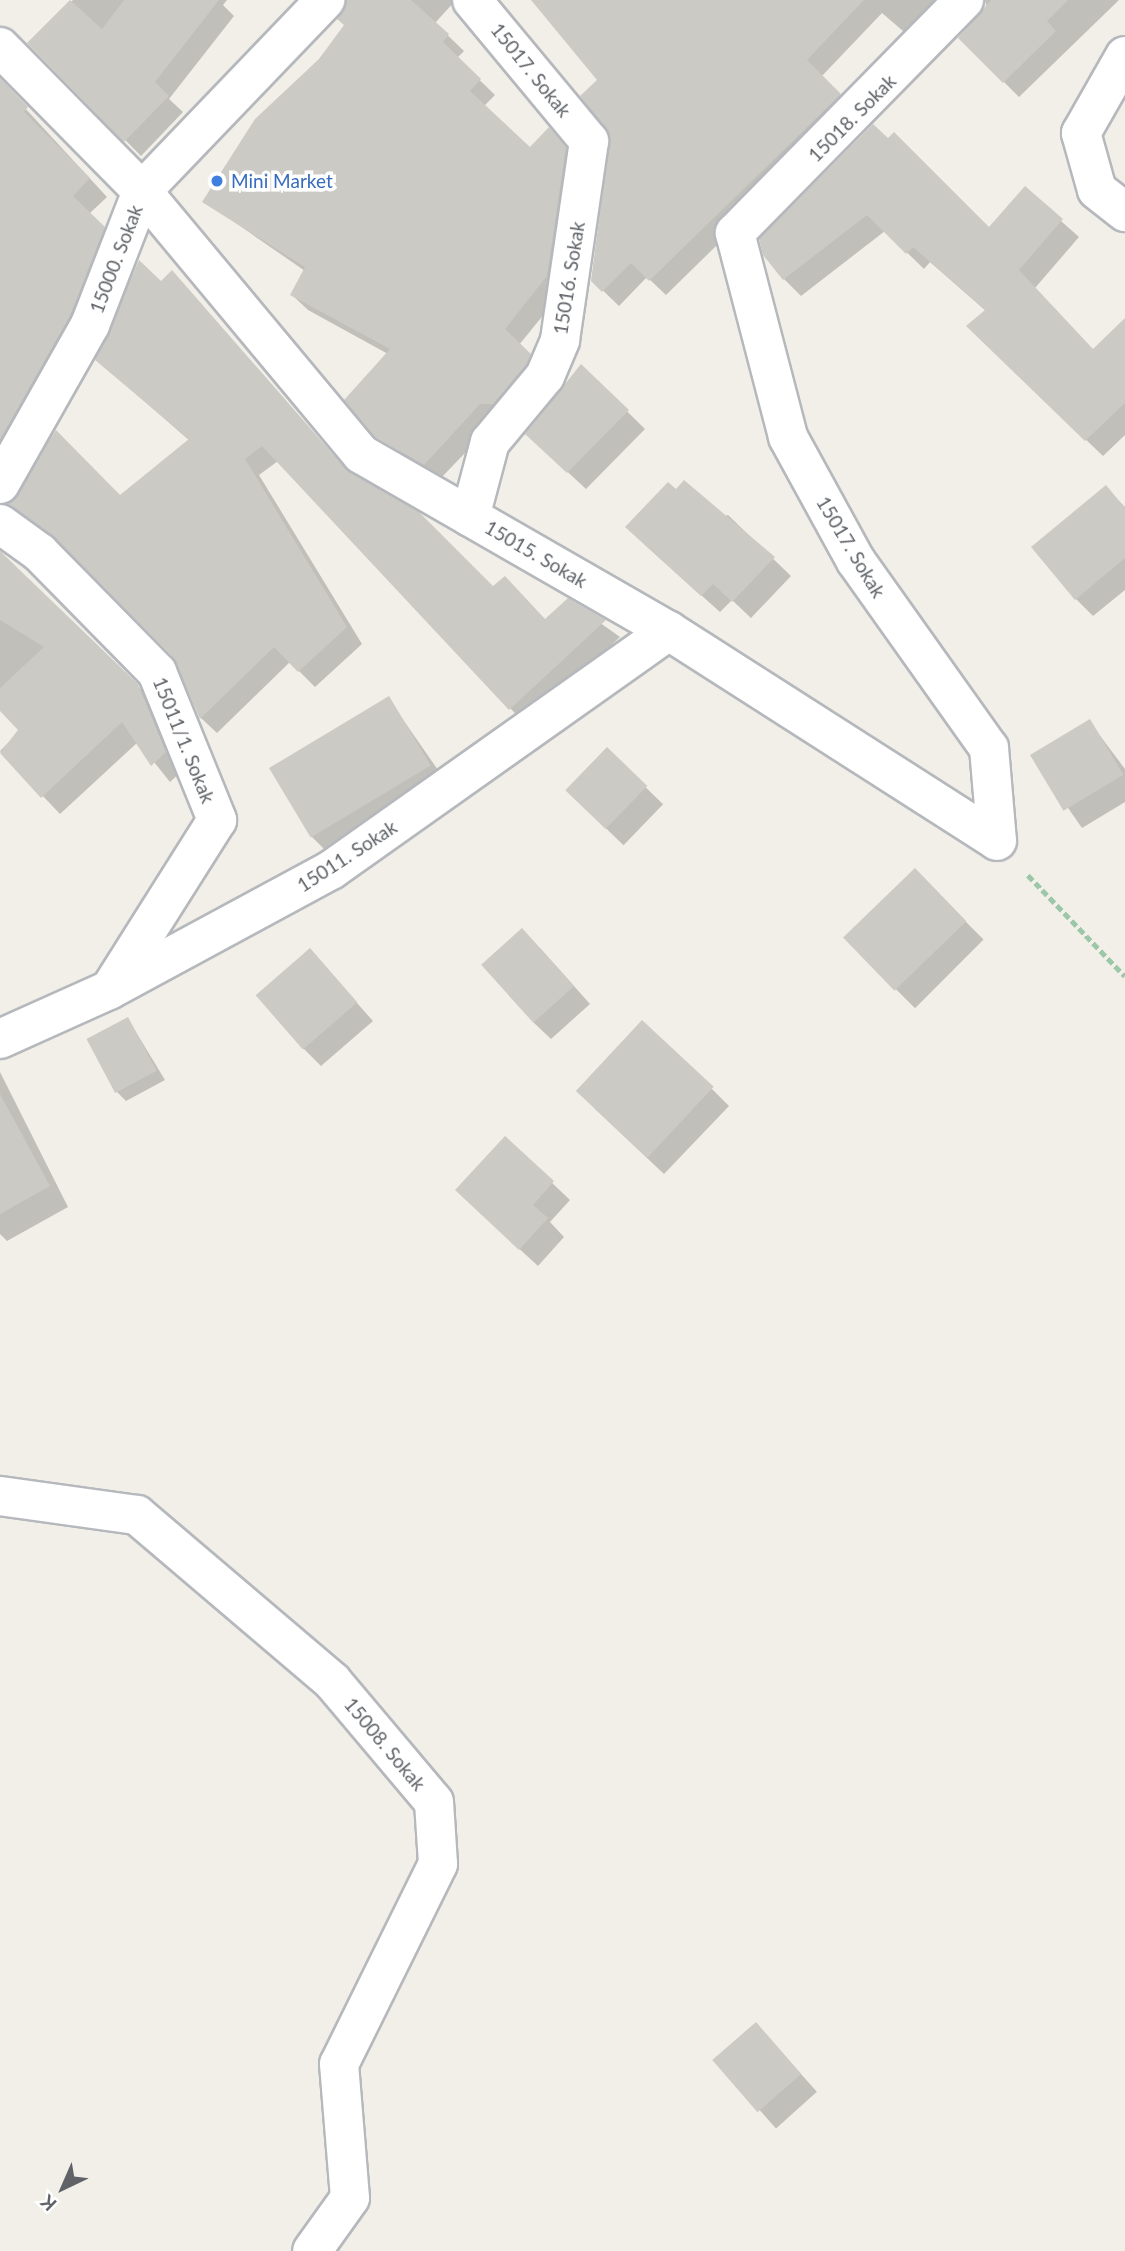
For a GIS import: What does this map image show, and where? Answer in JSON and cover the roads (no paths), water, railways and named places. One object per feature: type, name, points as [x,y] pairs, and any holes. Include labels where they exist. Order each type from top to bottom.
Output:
[{"type":"street","name":"15000. Sokak","points":[[0,484],[90,325],[142,191],[325,0]]},
{"type":"street","name":"15017. Sokak","points":[[472,0],[589,141]]},
{"type":"street","name":"15018. Sokak","points":[[735,233],[964,0]]},
{"type":"street","name":"15015. Sokak","points":[[0,47],[142,191],[361,454],[669,631],[997,841]]},
{"type":"street","points":[[1125,57],[1081,133],[1097,190],[1125,212]]},
{"type":"street","name":"15016. Sokak","points":[[470,517],[490,442],[545,376],[560,340],[589,141]]},
{"type":"street","name":"15017. Sokak","points":[[735,233],[788,438],[856,561],[989,748],[997,841]]},
{"type":"street","name":"15011/1. Sokak","points":[[0,524],[40,553],[157,672],[217,820],[109,990]]},
{"type":"street","name":"15011. Sokak","points":[[0,1039],[109,990],[331,870],[669,631]]},
{"type":"street","name":"15008. Sokak","points":[[0,1496],[137,1516],[332,1681],[434,1802],[438,1864],[339,2064],[350,2198],[312,2251]]},
{"type":"place","name":"Mini Market","points":[[217,181]]}]
